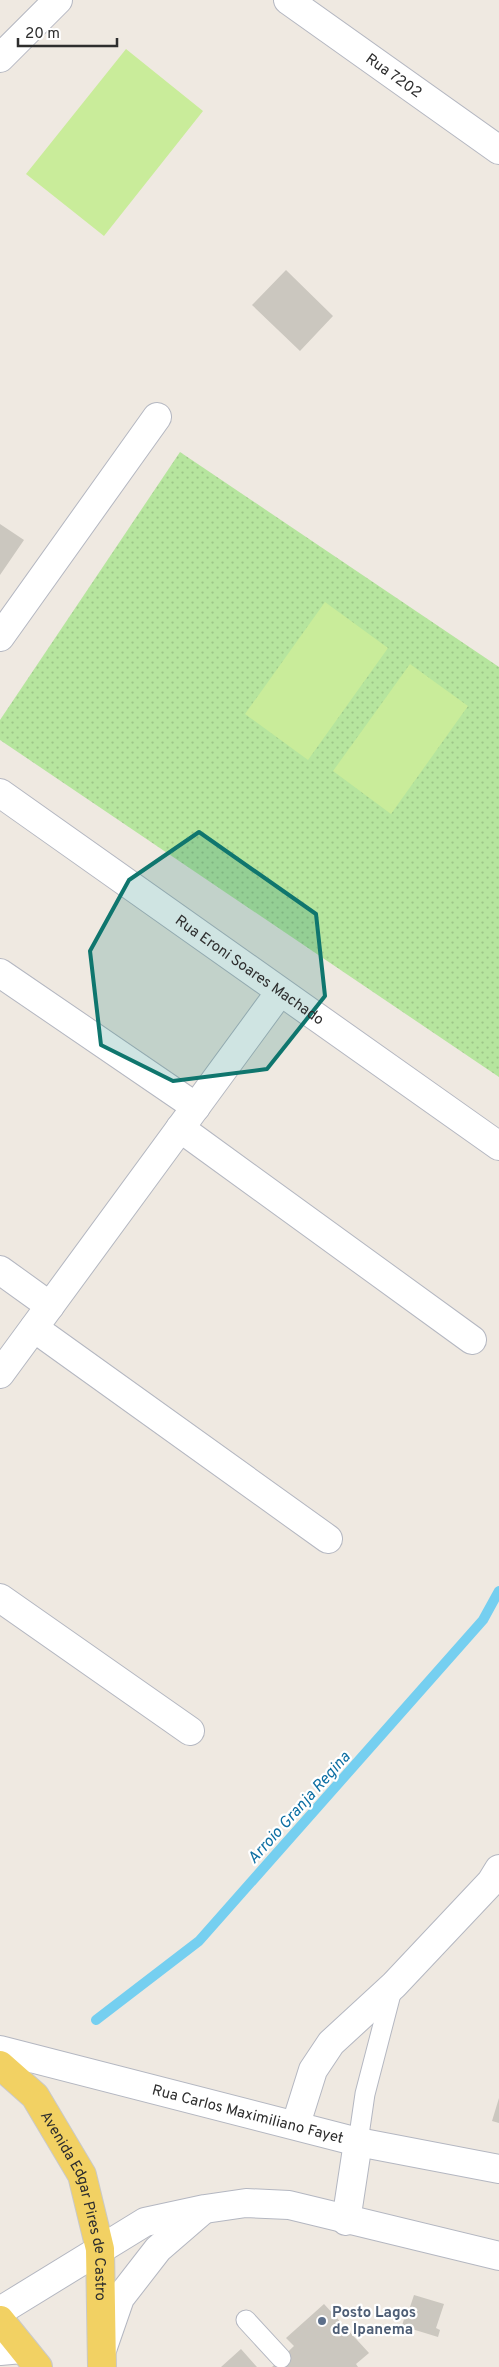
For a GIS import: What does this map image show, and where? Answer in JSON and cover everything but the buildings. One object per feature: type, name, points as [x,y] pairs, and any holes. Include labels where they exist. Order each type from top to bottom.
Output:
[{"type":"main road","name":"Avenida Edgar Pires de Castro","points":[[0,2065],[35,2096],[82,2175],[100,2249],[102,2359]]},
{"type":"main road","points":[[0,2320],[20,2356]]},
{"type":"street","points":[[0,58],[58,0]]},
{"type":"street","name":"Rua 7202","points":[[288,0],[499,150]]},
{"type":"street","points":[[0,637],[157,417]]},
{"type":"street","name":"Rua Eroni Soares Machado","points":[[0,793],[499,1146]]},
{"type":"street","points":[[0,973],[196,1107]]},
{"type":"street","points":[[0,1374],[280,992]]},
{"type":"street","points":[[180,1128],[472,1340]]},
{"type":"street","points":[[0,1270],[50,1306]]},
{"type":"street","points":[[34,1328],[328,1538]]},
{"type":"street","points":[[0,1598],[190,1731]]},
{"type":"street","points":[[296,2124],[313,2070],[331,2044],[394,1985],[496,1879]]},
{"type":"street","name":"Rua Carlos Maximiliano Fayet","points":[[0,2050],[296,2124],[358,2142],[499,2170]]},
{"type":"street","points":[[346,2221],[358,2142]]},
{"type":"street","points":[[0,2311],[145,2222],[205,2209],[246,2203],[289,2205],[346,2221],[499,2256]]},
{"type":"street","points":[[102,2359],[120,2298],[158,2249],[205,2209]]},
{"type":"lane","points":[[358,2142],[366,2094],[394,1985]]},
{"type":"lane","points":[[246,2320],[281,2358]]},
{"type":"highlighted area","points":[[199,832],[316,914],[325,996],[267,1069],[173,1081],[101,1045],[90,951],[129,880]]},
{"type":"green space","points":[[126,49],[203,111],[104,236],[26,174]]},
{"type":"green space","points":[[180,452],[499,667],[499,1077],[0,740],[0,720]]},
{"type":"green space","points":[[325,602],[388,648],[308,760],[245,714]]},
{"type":"green space","points":[[410,664],[468,706],[391,814],[333,771]]},
{"type":"waterway","name":"Arroio Granja Regina","points":[[96,2020],[199,1941],[483,1620],[499,1591]]},
{"type":"place","name":"Posto Lagos de Ipanema","points":[[322,2321]]}]
